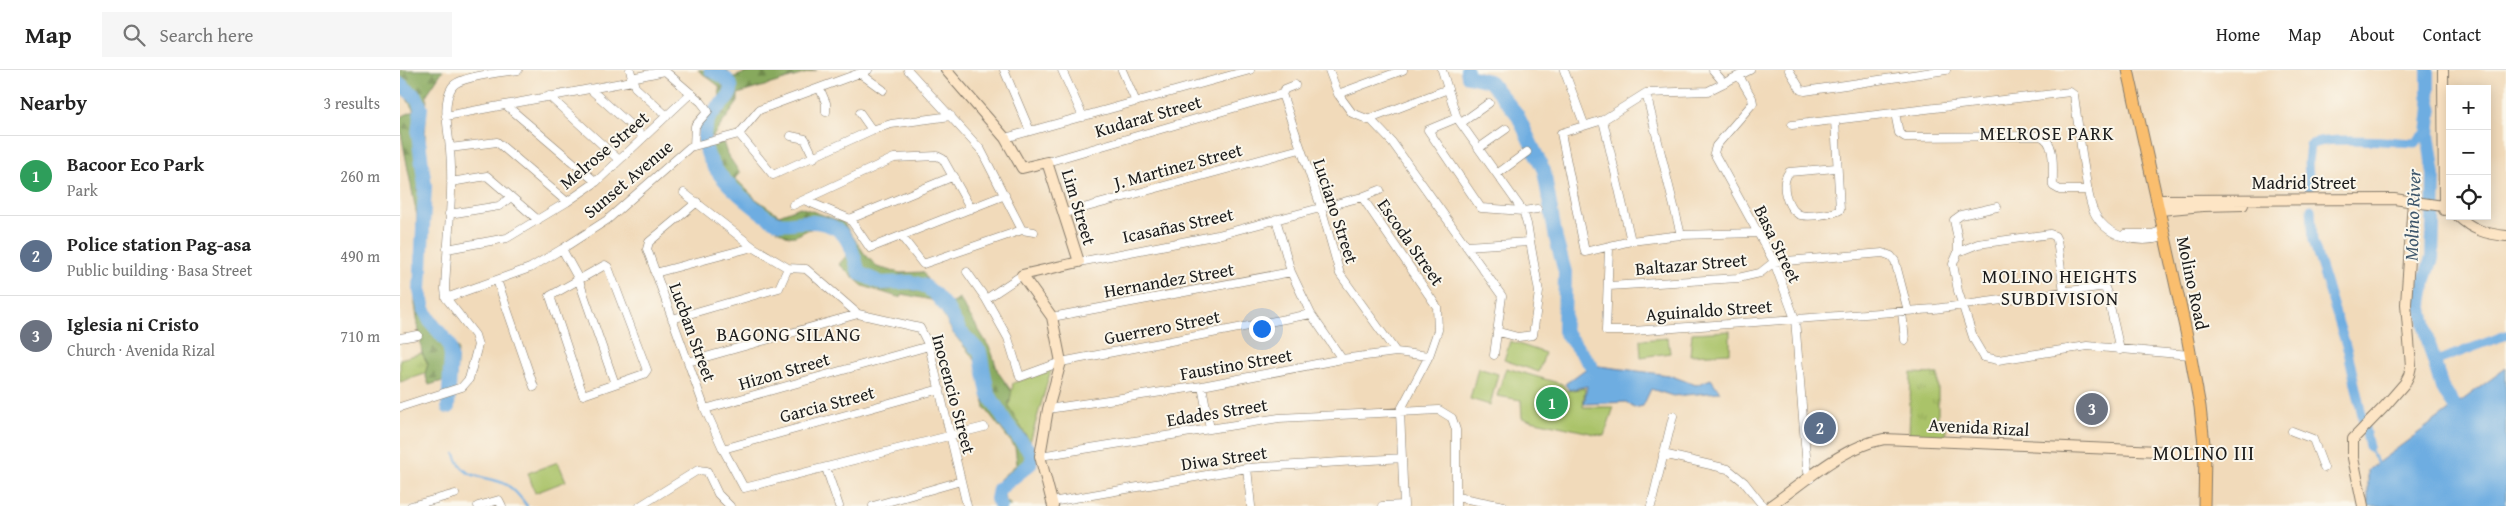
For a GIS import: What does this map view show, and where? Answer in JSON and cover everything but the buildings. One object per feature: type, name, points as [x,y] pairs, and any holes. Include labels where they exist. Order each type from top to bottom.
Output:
[{"type":"main road","name":"Molino Road","points":[[2128,70],[2190,355],[2205,452],[2204,506]]},
{"type":"street","points":[[400,407],[462,387],[469,379],[478,345],[475,335],[446,298],[451,182],[450,148],[446,116],[449,96],[453,85],[461,80],[518,70]]},
{"type":"street","points":[[908,70],[981,150],[1022,230]]},
{"type":"street","points":[[946,70],[1005,138],[1250,70]]},
{"type":"street","points":[[1004,70],[1030,131]]},
{"type":"street","points":[[1062,70],[1083,116]]},
{"type":"street","points":[[1122,70],[1136,102]]},
{"type":"street","points":[[1329,70],[1338,94],[1352,113],[1367,120],[1392,142],[1502,296],[1499,332],[1494,355]]},
{"type":"street","points":[[1338,94],[1403,70]]},
{"type":"street","points":[[1442,70],[1459,120],[1522,211],[1529,242],[1539,292],[1533,335],[1518,337],[1499,332]]},
{"type":"street","points":[[1564,70],[1584,124]]},
{"type":"street","points":[[1713,70],[1721,85]]},
{"type":"street","points":[[1750,70],[1708,91],[1646,92],[1603,120],[1584,124],[1561,133],[1585,252],[1609,248],[1631,241],[1681,235],[1756,233]]},
{"type":"street","points":[[1789,70],[1803,91],[1946,70]]},
{"type":"street","points":[[1889,70],[1890,79]]},
{"type":"street","points":[[2443,70],[2444,208]]},
{"type":"street","points":[[446,116],[590,89],[631,76],[665,71],[691,93],[708,111],[696,126],[696,146],[739,134],[759,110],[864,72],[883,90]]},
{"type":"street","points":[[631,76],[636,87],[668,116]]},
{"type":"street","name":"Basa Street","points":[[1738,76],[1752,98],[1753,104],[1716,146],[1714,153],[1756,233],[1774,262],[1795,319],[1807,468],[1810,479]]},
{"type":"street","name":"Kudarat Street","points":[[1005,138],[1022,168],[1282,94],[1285,89],[1295,85]]},
{"type":"street","points":[[590,89],[644,137]]},
{"type":"street","points":[[820,89],[826,103],[826,112]]},
{"type":"street","points":[[1367,120],[1448,89]]},
{"type":"street","points":[[1646,92],[1681,235]]},
{"type":"street","points":[[1792,125],[2070,92],[2074,96],[2088,190],[2096,216],[2113,232],[2126,239],[2142,241],[2164,234]]},
{"type":"street","name":"Melrose Street","points":[[447,249],[507,238],[567,202],[596,182],[691,93]]},
{"type":"street","name":"Luciano Street","points":[[1282,94],[1321,207],[1340,274],[1396,352]]},
{"type":"street","points":[[550,96],[619,160]]},
{"type":"street","points":[[1489,103],[1459,120],[1428,130],[1481,208],[1522,211],[1537,209]]},
{"type":"street","points":[[507,106],[596,182]]},
{"type":"street","points":[[860,113],[872,130]]},
{"type":"street","points":[[1895,113],[1899,133],[1905,137],[2040,136],[2046,138],[2050,144],[2054,186],[2060,190],[2088,190]]},
{"type":"street","points":[[739,134],[773,175],[872,130],[891,124],[951,116]]},
{"type":"street","points":[[1603,120],[1631,241]]},
{"type":"street","points":[[1834,120],[1840,210],[1834,214],[1802,215],[1796,213],[1783,188],[1784,178],[1789,172],[1836,168]]},
{"type":"street","points":[[1479,148],[1506,129]]},
{"type":"street","points":[[791,136],[805,139],[814,158]]},
{"type":"street","points":[[450,148],[496,142],[567,202]]},
{"type":"street","name":"Sunset Avenue","points":[[446,298],[530,268],[562,249],[607,220],[690,147],[696,146]]},
{"type":"street","name":"J. Martinez Street","points":[[1065,213],[1300,149]]},
{"type":"street","points":[[1497,174],[1527,152]]},
{"type":"street","points":[[793,205],[894,158],[941,157],[954,176],[971,209]]},
{"type":"street","name":"Lim Street","points":[[1047,162],[1065,213],[1079,262]]},
{"type":"street","points":[[451,182],[487,176],[538,220]]},
{"type":"street","points":[[850,219],[954,176]]},
{"type":"street","name":"Icasañas Street","points":[[986,299],[1022,276],[1079,262],[1218,235],[1362,197],[1380,190]]},
{"type":"street","name":"Inocencio Street","points":[[684,193],[753,247],[788,268],[806,269],[858,314],[920,328],[929,346],[968,506]]},
{"type":"street","points":[[804,200],[850,219],[870,248],[902,237],[1004,195]]},
{"type":"street","points":[[449,214],[499,206],[511,197]]},
{"type":"street","name":"Escoda Street","points":[[1362,197],[1437,307],[1438,330],[1429,356],[1400,411]]},
{"type":"street","name":"Lucban Street","points":[[697,202],[646,245],[705,409],[722,449],[744,488],[826,468]]},
{"type":"street","name":"Madrid Street","points":[[2158,205],[2203,202],[2414,204],[2444,208]]},
{"type":"street","points":[[2363,506],[2352,446],[2356,434],[2405,383],[2411,366],[2406,304],[2414,204]]},
{"type":"street","points":[[1997,207],[1961,215],[1954,220],[1958,239],[1958,252],[1953,264],[1974,340],[1984,357],[1998,360],[2087,346],[2190,355]]},
{"type":"street","points":[[1276,219],[1291,272],[1311,314],[1342,359]]},
{"type":"street","points":[[2463,220],[2475,229],[2490,234],[2506,236]]},
{"type":"street","points":[[2471,220],[2479,226],[2506,231]]},
{"type":"street","points":[[902,237],[923,264],[1022,230],[1034,232]]},
{"type":"street","points":[[1958,252],[1978,244],[2050,234],[2055,236],[2064,292]]},
{"type":"street","points":[[1466,246],[1529,242]]},
{"type":"street","points":[[655,273],[753,247]]},
{"type":"street","points":[[1609,248],[1609,286]]},
{"type":"street","points":[[562,249],[578,278],[615,384]]},
{"type":"street","name":"Baltazar Street","points":[[1609,286],[1738,278],[1760,273],[1774,262],[1883,253],[1891,256],[1896,261],[1905,311]]},
{"type":"street","points":[[601,266],[608,267],[647,370],[644,374],[586,394],[581,393],[550,296],[578,278],[601,266]]},
{"type":"street","points":[[672,319],[779,288],[788,268]]},
{"type":"street","points":[[967,272],[986,299]]},
{"type":"street","name":"Hernandez Street","points":[[1052,317],[1291,272]]},
{"type":"street","points":[[1022,276],[1052,317],[1061,362],[1048,409],[1040,456],[1053,504]]},
{"type":"street","points":[[497,280],[534,387]]},
{"type":"street","name":"Aguinaldo Street","points":[[1609,286],[1606,330],[1633,331],[1905,311],[2099,287],[2105,288],[2120,350]]},
{"type":"street","name":"Guerrero Street","points":[[986,299],[1008,338],[1020,377],[1061,362],[1311,314]]},
{"type":"street","points":[[1905,311],[1905,340]]},
{"type":"street","points":[[688,362],[858,314]]},
{"type":"street","points":[[401,336],[418,335]]},
{"type":"street","name":"Hizon Street","points":[[705,409],[929,346]]},
{"type":"street","name":"Faustino Street","points":[[1048,409],[1202,386],[1342,359],[1396,352],[1429,356]]},
{"type":"street","points":[[1202,386],[1210,429]]},
{"type":"street","name":"Garcia Street","points":[[722,449],[940,389]]},
{"type":"street","name":"Edades Street","points":[[1040,456],[1279,418],[1439,410],[1452,418],[1456,430],[1457,497]]},
{"type":"street","points":[[1382,506],[1404,505],[1400,411]]},
{"type":"street","points":[[1651,506],[1673,416]]},
{"type":"street","points":[[839,506],[826,468],[984,427]]},
{"type":"street","points":[[2292,431],[2313,439],[2324,468]]},
{"type":"street","name":"Avenida Rizal","points":[[1770,506],[1833,461],[1856,448],[1884,439],[2205,452]]},
{"type":"street","points":[[1663,454],[1728,469],[1744,482],[1763,506]]},
{"type":"street","name":"Diwa Street","points":[[1053,504],[1247,468],[1402,458]]},
{"type":"street","points":[[1247,468],[1251,506]]},
{"type":"street","points":[[640,506],[698,470],[706,471],[718,494],[730,506]]},
{"type":"street","points":[[873,506],[962,481]]},
{"type":"street","points":[[411,506],[455,494]]},
{"type":"street","points":[[1456,506],[1457,497],[1504,506]]},
{"type":"street","points":[[479,506],[499,500],[502,506]]},
{"type":"green space","points":[[400,70],[443,70],[427,94],[425,142],[430,186],[426,238],[425,293],[429,308],[458,349],[456,377],[429,385],[425,374],[428,364],[422,353],[415,304],[417,216],[400,128],[400,117],[414,111],[406,97],[400,94]]},
{"type":"green space","points":[[698,70],[727,70],[731,78],[754,70],[817,70],[738,94],[738,102],[713,136],[699,140],[701,122],[720,99],[719,86]]},
{"type":"green space","points":[[723,142],[727,154],[740,173],[735,178],[756,199],[779,215],[800,207],[843,222],[864,253],[877,267],[900,273],[923,272],[930,285],[952,303],[959,298],[991,350],[998,372],[1012,392],[1009,407],[1030,442],[1037,462],[1029,473],[1003,492],[1005,500],[1012,506],[995,506],[991,498],[1000,479],[1017,464],[1015,447],[985,408],[976,361],[953,333],[938,305],[931,300],[902,294],[901,298],[863,286],[839,264],[852,250],[840,236],[829,230],[823,228],[810,229],[797,235],[789,236],[772,227],[737,197],[707,166],[700,148]]},
{"type":"green space","points":[[1730,331],[1730,353],[1690,355],[1692,333]]},
{"type":"green space","points":[[1668,338],[1670,353],[1641,357],[1640,340]]},
{"type":"green space","points":[[1510,341],[1545,353],[1539,372],[1504,360]]},
{"type":"green space","points":[[422,353],[428,364],[425,374],[400,382],[400,359]]},
{"type":"green space","points":[[1478,368],[1498,374],[1490,405],[1470,399]]},
{"type":"green space","points":[[1506,368],[1562,384],[1567,391],[1585,388],[1583,407],[1614,407],[1604,436],[1522,418],[1521,400],[1497,396]]},
{"type":"green space","points":[[1051,370],[1030,442],[1009,407],[1013,383]]},
{"type":"green space","points":[[1911,373],[1938,374],[1938,421],[1946,422],[1946,438],[1909,436]]},
{"type":"green space","points":[[558,462],[566,481],[535,493],[528,473]]},
{"type":"water","points":[[1591,365],[1669,375],[1696,385],[1711,379],[1720,392],[1673,396],[1651,389],[1643,406],[1634,408],[1626,402],[1584,404],[1587,386],[1569,390],[1565,384]]},
{"type":"water","points":[[2506,368],[2506,506],[2368,506],[2368,470]]},
{"type":"waterway","points":[[711,70],[725,78],[731,86],[727,98],[709,117],[705,127],[705,147],[720,176],[753,206],[774,221],[785,224],[815,222],[834,227],[847,239],[861,274],[881,283],[911,282],[925,286],[947,308],[960,331],[980,352],[988,393],[1007,424],[1032,454],[1030,464],[999,489],[997,499],[1001,506]]},
{"type":"waterway","points":[[1467,70],[1468,76],[1489,81],[1517,114],[1544,171],[1556,239],[1565,272],[1564,331],[1591,365]]},
{"type":"waterway","name":"Molino River","points":[[2428,70],[2428,94],[2431,107],[2428,134],[2434,175],[2433,225],[2432,258],[2425,279],[2421,303],[2429,344],[2442,388],[2465,421]]},
{"type":"waterway","points":[[400,84],[417,98],[421,108],[418,134],[425,186],[420,291],[424,309],[430,321],[449,344],[451,356],[448,407]]},
{"type":"waterway","points":[[2310,194],[2308,162],[2310,145],[2319,142],[2345,140],[2416,143],[2421,136],[2428,134]]},
{"type":"waterway","points":[[2311,209],[2313,241],[2348,352],[2369,447]]},
{"type":"waterway","points":[[2434,362],[2506,335]]},
{"type":"waterway","points":[[2369,447],[2378,465]]},
{"type":"waterway","points":[[455,454],[464,470],[470,474],[507,485],[516,492],[527,506]]},
{"type":"place","name":"Bacoor Eco Park","points":[[1552,403]]},
{"type":"place","name":"Iglesia ni Cristo","points":[[2092,409]]},
{"type":"place","name":"Police station Pag-asa","points":[[1820,428]]},
{"type":"district","name":"MELROSE PARK","points":[[2047,133]]},
{"type":"district","name":"MOLINO HEIGHTS SUBDIVISION","points":[[2060,287]]},
{"type":"district","name":"BAGONG SILANG","points":[[789,334]]},
{"type":"district","name":"MOLINO III","points":[[2204,452]]}]
